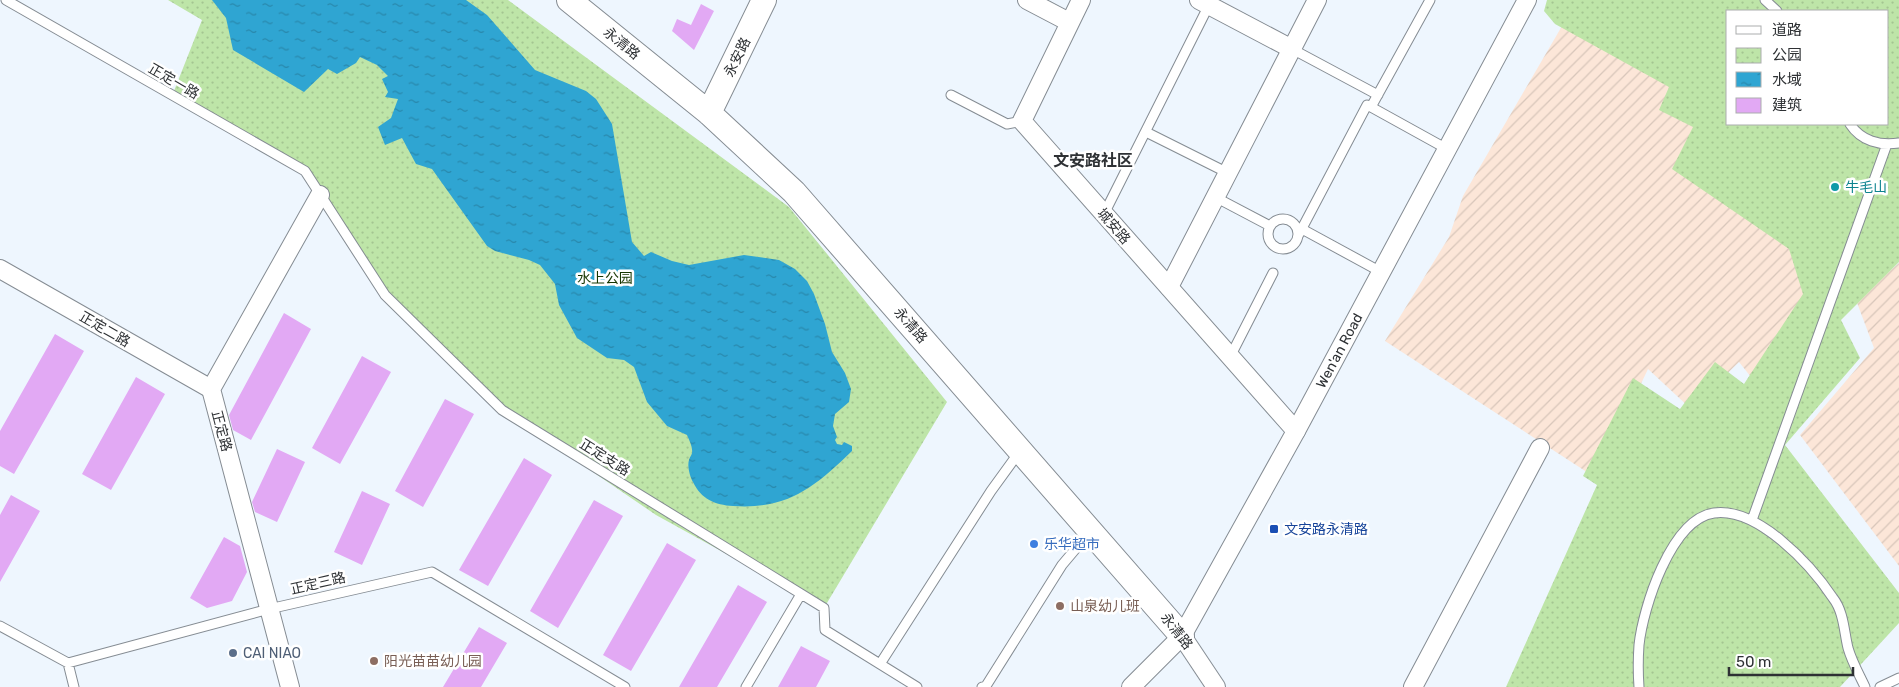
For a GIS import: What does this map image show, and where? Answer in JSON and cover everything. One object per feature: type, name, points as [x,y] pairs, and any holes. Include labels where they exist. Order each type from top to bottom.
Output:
[{"type":"street","name":"永清路","points":[[569,0],[710,113],[794,192],[1182,636],[1216,687]]},
{"type":"street","name":"永安路","points":[[710,113],[764,0]]},
{"type":"street","points":[[1027,0],[1069,22]]},
{"type":"street","points":[[1022,121],[1081,0]]},
{"type":"street","points":[[1169,288],[1317,0]]},
{"type":"street","name":"Wen'an Road","points":[[1131,687],[1182,636],[1296,431],[1527,0]]},
{"type":"street","points":[[1212,4],[1292,49]]},
{"type":"street","name":"城安路","points":[[1022,121],[1296,431]]},
{"type":"street","points":[[211,389],[320,195]]},
{"type":"street","name":"正定二路","points":[[0,269],[211,389]]},
{"type":"street","name":"正定路","points":[[211,389],[290,687]]},
{"type":"street","points":[[1413,687],[1540,448]]},
{"type":"lane","name":"正定一路","points":[[6,0],[305,171],[320,195]]},
{"type":"lane","points":[[1371,107],[1430,0]]},
{"type":"lane","points":[[1765,0],[1776,10]]},
{"type":"lane","points":[[1104,214],[1212,4]]},
{"type":"lane","points":[[1292,49],[1378,95]]},
{"type":"lane","points":[[951,95],[1007,124],[1022,121]]},
{"type":"lane","points":[[1381,272],[1300,233],[1296,226],[1288,220],[1278,220],[1270,226],[1267,235],[1268,240],[1275,248],[1285,250],[1297,241],[1300,233],[1367,105],[1448,149]]},
{"type":"lane","points":[[1851,125],[1859,135],[1868,140],[1887,144],[1899,143]]},
{"type":"lane","points":[[1146,132],[1228,173]]},
{"type":"lane","points":[[1752,520],[1887,144]]},
{"type":"lane","name":"正定支路","points":[[320,195],[386,295],[502,410],[824,608],[825,630],[917,687]]},
{"type":"lane","points":[[1215,197],[1270,226]]},
{"type":"lane","points":[[1230,357],[1273,273]]},
{"type":"lane","points":[[880,664],[991,491],[1021,451]]},
{"type":"lane","points":[[1639,687],[1639,646],[1645,614],[1653,588],[1681,535],[1692,523],[1704,515],[1715,512],[1731,513],[1752,520],[1786,545],[1810,568],[1835,600],[1841,614],[1849,652],[1865,687]]},
{"type":"lane","points":[[982,687],[986,686],[1062,565],[1091,530]]},
{"type":"lane","name":"正定三路","points":[[68,663],[269,609],[432,572],[626,687]]},
{"type":"lane","points":[[746,687],[801,594]]},
{"type":"lane","points":[[0,626],[68,663],[74,687]]},
{"type":"lane","points":[[1880,687],[1899,678]]},
{"type":"shaded area","points":[[1569,14],[1690,76],[1828,256],[1767,397],[1739,362],[1691,409],[1648,369],[1596,478],[1385,341],[1449,237],[1463,196]]},
{"type":"shaded area","points":[[1899,263],[1899,566],[1800,435],[1874,348],[1856,300]]},
{"type":"green space","name":"水上公园","points":[[168,0],[508,0],[789,207],[947,402],[824,608],[656,515],[495,405],[385,295],[305,171],[172,96],[202,20]]},
{"type":"green space","points":[[1547,0],[1899,0],[1899,262],[1841,320],[1860,358],[1785,445],[1899,593],[1899,623],[1840,687],[1506,687],[1597,485],[1583,476],[1633,378],[1680,409],[1715,362],[1744,384],[1803,294],[1789,249],[1672,169],[1693,127],[1659,110],[1669,87],[1555,24],[1544,11]]},
{"type":"water","points":[[212,0],[466,0],[487,15],[535,70],[586,91],[596,99],[612,124],[632,242],[644,256],[651,252],[672,261],[689,265],[744,255],[779,260],[795,269],[807,281],[825,324],[832,352],[845,373],[851,389],[849,402],[835,414],[833,426],[837,437],[835,440],[837,444],[842,445],[844,442],[852,446],[852,451],[812,485],[799,494],[785,500],[752,506],[733,506],[720,504],[704,497],[696,488],[690,474],[688,462],[692,451],[687,435],[667,426],[647,402],[634,367],[624,360],[607,358],[577,338],[559,305],[555,284],[540,265],[529,260],[495,251],[487,246],[432,169],[416,164],[402,138],[385,145],[378,127],[391,118],[398,99],[385,97],[388,92],[382,79],[388,76],[377,65],[360,57],[356,63],[337,74],[328,69],[304,92],[233,50],[226,18]]},
{"type":"building","points":[[701,4],[714,11],[694,50],[672,31],[677,19],[691,25]]},
{"type":"building","points":[[284,313],[311,329],[251,440],[233,430],[229,415]]},
{"type":"building","points":[[55,334],[84,351],[14,474],[0,466],[0,431]]},
{"type":"building","points":[[362,356],[391,372],[340,464],[312,448]]},
{"type":"building","points":[[136,377],[165,394],[111,490],[82,474]]},
{"type":"building","points":[[445,399],[474,414],[423,507],[395,491]]},
{"type":"building","points":[[277,449],[305,462],[277,522],[255,512],[252,502]]},
{"type":"building","points":[[524,458],[552,475],[488,586],[459,570]]},
{"type":"building","points":[[362,491],[390,504],[362,565],[334,552]]},
{"type":"building","points":[[11,495],[40,511],[0,582],[0,515]]},
{"type":"building","points":[[594,500],[623,516],[558,628],[530,611]]},
{"type":"building","points":[[224,537],[240,546],[247,572],[232,601],[207,608],[190,598]]},
{"type":"building","points":[[667,543],[696,560],[631,671],[603,655]]},
{"type":"building","points":[[738,585],[767,602],[717,687],[679,687]]},
{"type":"building","points":[[479,627],[507,643],[481,687],[443,687]]},
{"type":"building","points":[[801,646],[830,661],[816,687],[778,687]]},
{"type":"place","name":"牛毛山","points":[[1835,187]]},
{"type":"place","name":"文安路永清路","points":[[1274,529]]},
{"type":"place","name":"乐华超市","points":[[1034,544]]},
{"type":"place","name":"山泉幼儿班","points":[[1060,606]]},
{"type":"place","name":"CAI NIAO","points":[[233,653]]},
{"type":"place","name":"阳光苗苗幼儿园","points":[[374,661]]},
{"type":"district","name":"文安路社区","points":[[1093,160]]}]
